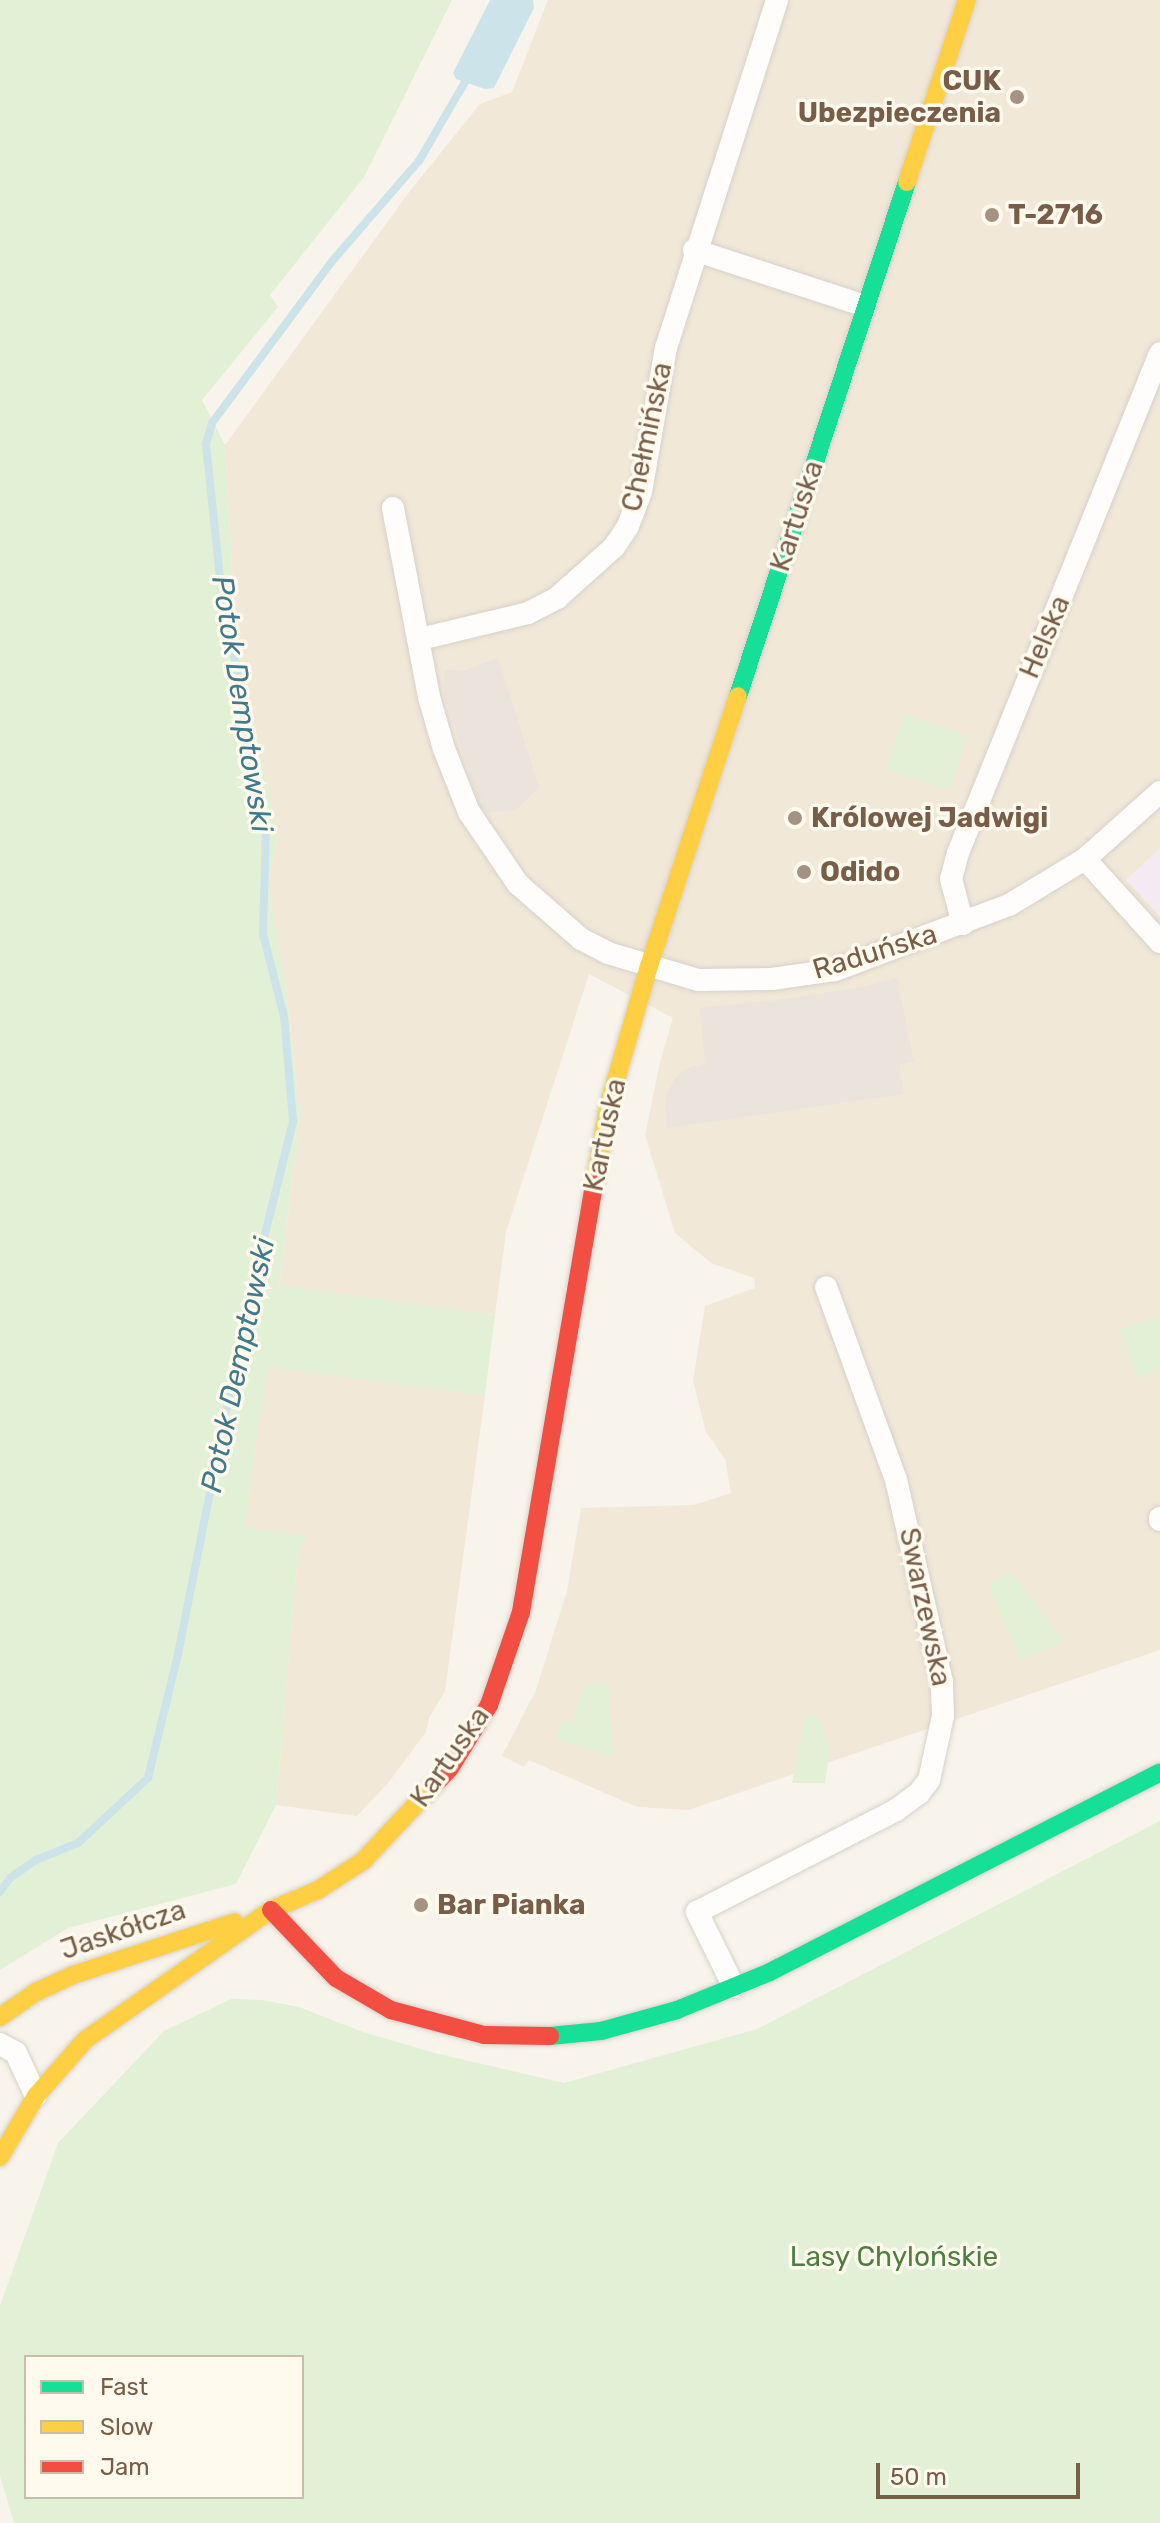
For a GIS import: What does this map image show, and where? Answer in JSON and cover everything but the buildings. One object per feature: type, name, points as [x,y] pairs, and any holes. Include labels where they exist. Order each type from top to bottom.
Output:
[{"type":"street","name":"Chełmińska","points":[[420,639],[528,613],[557,598],[614,547],[628,526],[641,492],[666,348],[694,250],[777,0]]},
{"type":"street","name":"Kartuska","points":[[0,2157],[36,2096],[85,2040],[118,2013],[271,1910],[339,1878],[384,1841],[450,1768],[489,1705],[521,1612],[608,1107],[649,966],[967,0]]},
{"type":"street","points":[[694,250],[865,306]]},
{"type":"street","name":"Helska","points":[[963,924],[951,879],[958,853],[1160,353]]},
{"type":"street","points":[[393,508],[429,697],[444,749],[469,812],[518,884],[581,939],[608,953],[649,966]]},
{"type":"street","name":"Raduńska","points":[[649,966],[698,980],[772,979],[835,970],[1009,905],[1085,859],[1160,792]]},
{"type":"street","points":[[1085,859],[1160,942]]},
{"type":"street","name":"Swarzewska","points":[[734,1987],[697,1912],[847,1836],[919,1793],[929,1780],[943,1716],[942,1682],[896,1480],[826,1287]]},
{"type":"street","points":[[271,1910],[336,1978],[391,2010],[465,2032],[537,2037],[601,2031],[677,2010],[770,1972],[1160,1772]]},
{"type":"street","name":"Jaskółcza","points":[[0,2017],[36,1992],[96,1966],[271,1910]]},
{"type":"street","points":[[0,2044],[16,2053],[36,2096]]},
{"type":"shaded area","points":[[548,0],[1160,0],[1160,1650],[688,1810],[637,1807],[529,1760],[524,1767],[502,1756],[536,1690],[567,1591],[581,1508],[694,1505],[731,1493],[725,1459],[706,1432],[693,1381],[705,1306],[755,1288],[754,1278],[711,1263],[675,1233],[645,1135],[660,1062],[673,1018],[589,974],[506,1232],[495,1315],[279,1286],[300,1118],[286,987],[268,884],[278,836],[236,639],[225,445],[410,191],[480,104],[512,92]]},
{"type":"shaded area","points":[[498,658],[539,787],[516,810],[482,813],[444,693],[445,670],[463,671]]},
{"type":"shaded area","points":[[1160,848],[1160,916],[1126,880]]},
{"type":"shaded area","points":[[897,978],[914,1061],[899,1065],[904,1094],[667,1128],[665,1098],[675,1078],[688,1068],[705,1063],[700,1008],[786,999],[863,987]]},
{"type":"shaded area","points":[[267,1366],[485,1395],[445,1691],[429,1718],[426,1732],[388,1783],[357,1816],[276,1805],[298,1551],[307,1536],[244,1527]]},
{"type":"green space","points":[[0,0],[452,0],[364,177],[270,295],[278,307],[202,400],[225,445],[236,639],[278,836],[268,884],[286,987],[300,1118],[279,1285],[495,1315],[485,1395],[267,1367],[244,1527],[307,1536],[298,1551],[276,1805],[236,1884],[68,1928],[0,1970]]},
{"type":"green space","points":[[904,714],[967,736],[948,791],[885,769]]},
{"type":"green space","points":[[1160,1316],[1160,1369],[1137,1378],[1120,1330]]},
{"type":"green space","points":[[1011,1572],[1064,1642],[1020,1660],[988,1584]]},
{"type":"green space","points":[[608,1683],[614,1757],[557,1740],[562,1720],[573,1722],[583,1684]]},
{"type":"green space","points":[[805,1716],[817,1716],[830,1748],[825,1783],[792,1783]]},
{"type":"green space","name":"Lasy Chylońskie","points":[[1160,1821],[1160,2523],[14,2523],[0,2476],[0,2306],[58,2143],[164,2031],[231,1999],[263,2000],[299,2007],[363,2032],[435,2053],[564,2083],[757,2029]]},
{"type":"water","points":[[490,0],[533,0],[534,8],[494,88],[485,89],[456,79],[453,73]]},
{"type":"waterway","name":"Potok Demptowski","points":[[0,1892],[10,1878],[36,1860],[78,1843],[148,1778],[178,1654],[247,1306],[293,1121],[284,1017],[263,934],[266,829],[220,578],[206,444],[212,423],[334,259],[419,161],[469,75]]},
{"type":"traffic: fast","points":[[738,696],[907,182]]},
{"type":"traffic: fast","points":[[550,2036],[601,2031],[677,2010],[770,1972],[1160,1772]]},
{"type":"traffic: slow","points":[[907,182],[967,0]]},
{"type":"traffic: slow","points":[[595,1180],[608,1107],[649,966],[738,696]]},
{"type":"traffic: slow","points":[[0,2157],[36,2096],[85,2040],[271,1910],[318,1890],[363,1861],[437,1782]]},
{"type":"traffic: slow","points":[[0,2017],[36,1992],[73,1975],[235,1922]]},
{"type":"traffic: jam","points":[[437,1782],[450,1768],[489,1705],[521,1612],[595,1180]]},
{"type":"traffic: jam","points":[[271,1910],[336,1978],[391,2010],[484,2035],[550,2036]]},
{"type":"place","name":"CUK Ubezpieczenia","points":[[1017,97]]},
{"type":"place","name":"T-2716","points":[[992,215]]},
{"type":"place","name":"Królowej Jadwigi","points":[[795,818]]},
{"type":"place","name":"Odido","points":[[804,872]]},
{"type":"place","name":"Bar Pianka","points":[[421,1905]]}]
